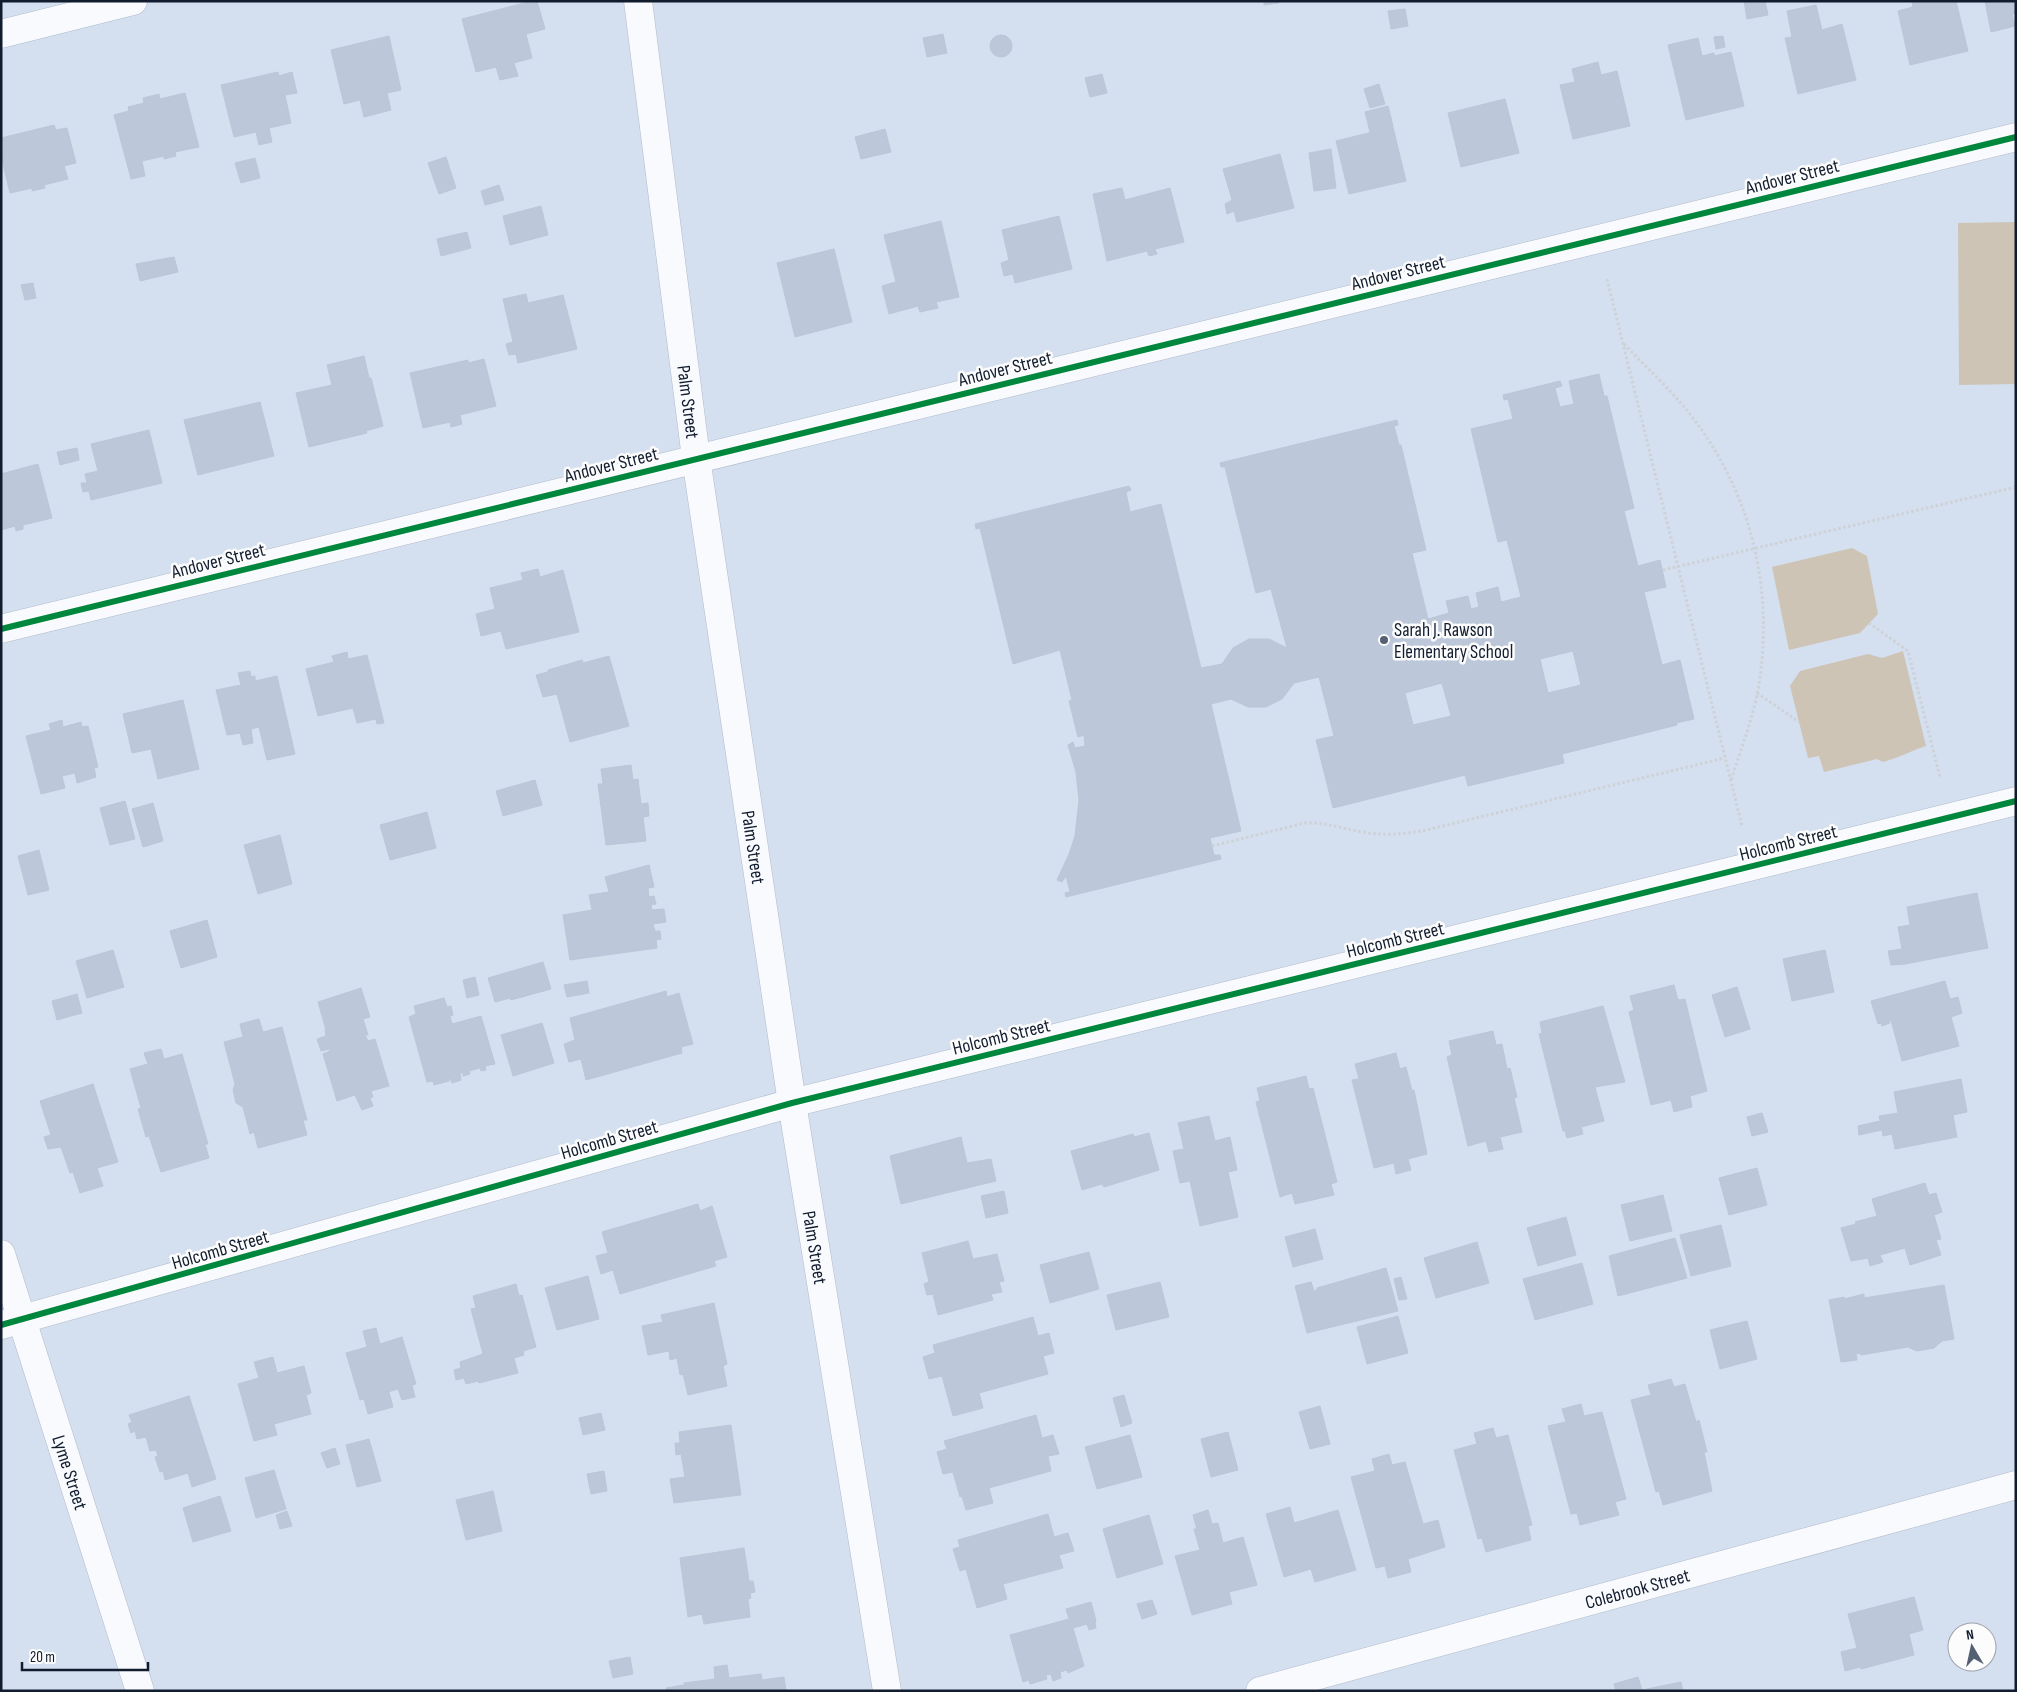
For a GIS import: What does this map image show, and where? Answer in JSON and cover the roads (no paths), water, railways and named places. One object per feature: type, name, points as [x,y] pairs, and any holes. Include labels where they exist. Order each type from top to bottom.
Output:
[{"type":"street","points":[[1,34],[133,1]]},
{"type":"street","name":"Palm Street","points":[[638,1],[696,458],[792,1103],[886,1691]]},
{"type":"street","name":"Andover Street","points":[[1,629],[2016,137]]},
{"type":"street","name":"Holcomb Street","points":[[12,1323],[792,1103],[2016,801]]},
{"type":"street","name":"Lyme Street","points":[[1,1254],[12,1323],[140,1691]]},
{"type":"street","name":"Colebrook Street","points":[[1260,1691],[2016,1485]]},
{"type":"place","name":"Sarah J. Rawson Elementary School","points":[[1384,640]]}]
